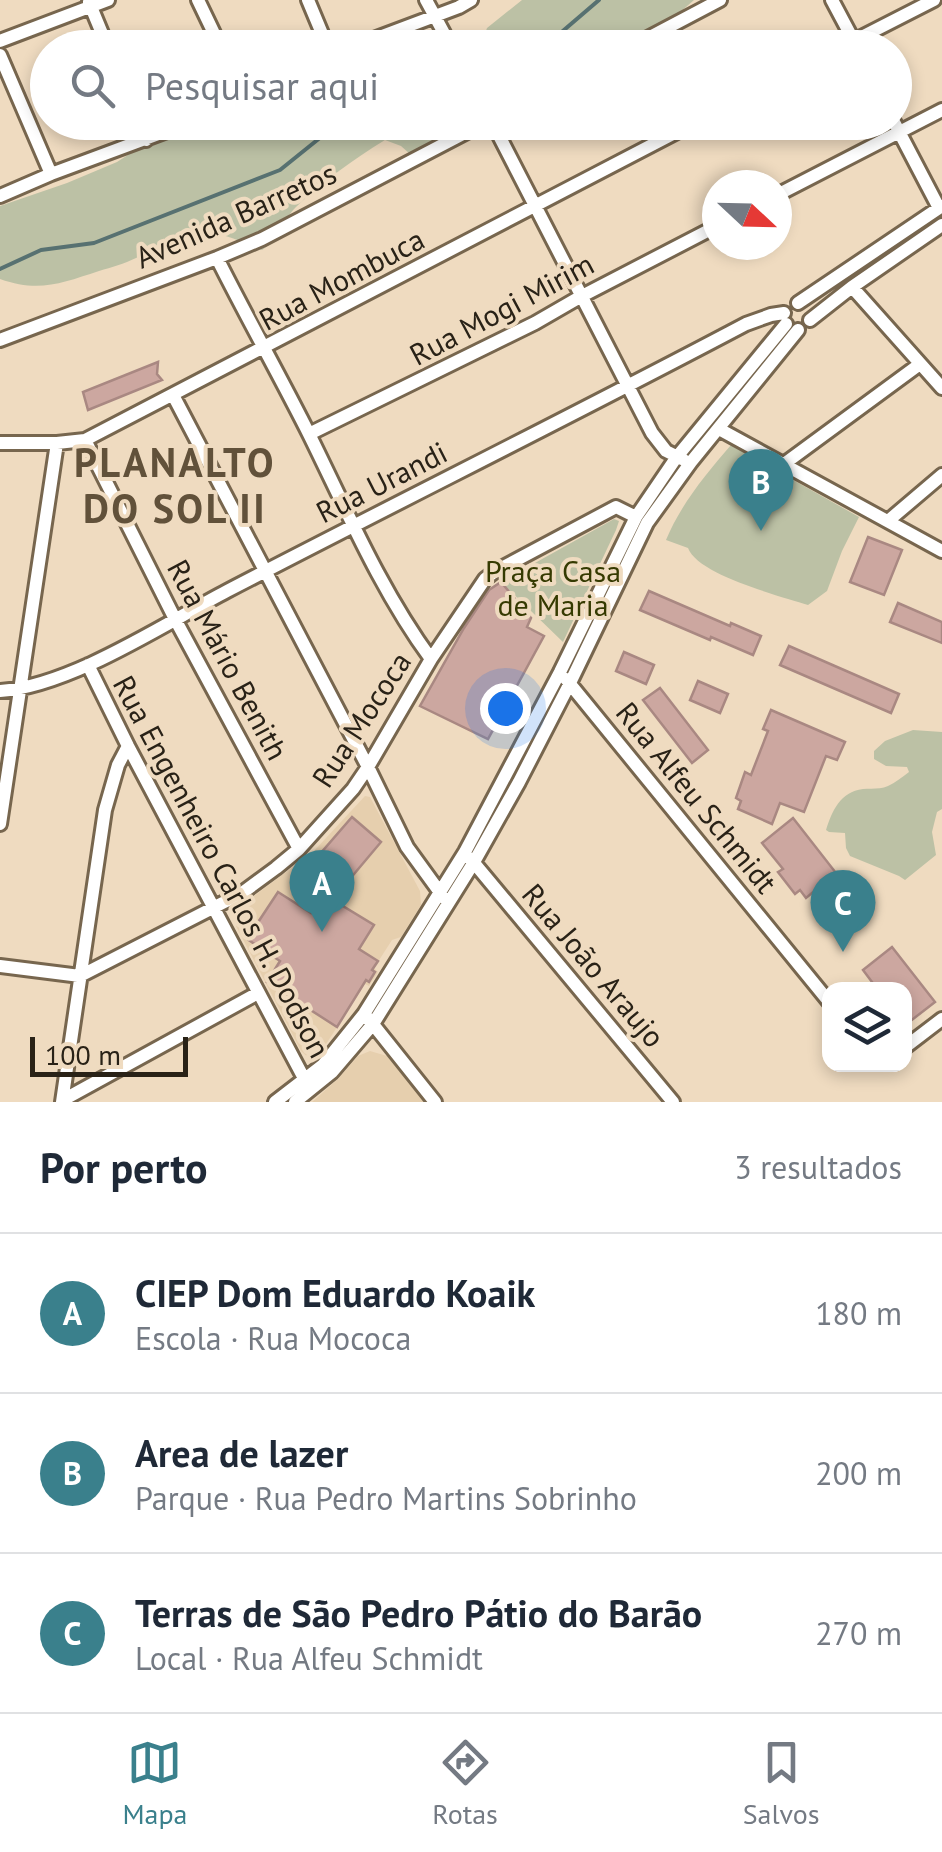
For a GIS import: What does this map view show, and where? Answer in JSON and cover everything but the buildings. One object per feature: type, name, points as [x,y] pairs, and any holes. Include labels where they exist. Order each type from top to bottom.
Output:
[{"type":"street","points":[[0,41],[90,3],[108,0]]},
{"type":"street","points":[[198,0],[212,30]]},
{"type":"street","points":[[308,0],[320,30]]},
{"type":"street","points":[[426,0],[442,30]]},
{"type":"street","points":[[397,30],[470,0]]},
{"type":"street","points":[[663,30],[720,0]]},
{"type":"street","points":[[832,0],[848,30]]},
{"type":"street","points":[[881,30],[934,0]]},
{"type":"street","points":[[90,3],[101,30]]},
{"type":"street","points":[[0,55],[30,125]]},
{"type":"street","points":[[912,121],[942,110]]},
{"type":"street","points":[[36,140],[51,174]]},
{"type":"street","points":[[0,196],[146,140]]},
{"type":"street","name":"Avenida Barretos","points":[[0,340],[262,239],[454,140]]},
{"type":"street","points":[[499,140],[659,444],[676,458],[691,462]]},
{"type":"street","name":"Rua Mombuca","points":[[0,442],[57,444],[86,440],[662,140]]},
{"type":"street","points":[[792,186],[873,140]]},
{"type":"street","points":[[565,678],[647,523],[719,429],[789,322],[789,306],[940,207],[903,140]]},
{"type":"street","points":[[789,322],[806,327],[852,286],[940,229]]},
{"type":"street","name":"Rua Mogi Mirim","points":[[309,434],[535,323],[702,234]]},
{"type":"street","points":[[217,258],[353,525],[414,636],[431,659]]},
{"type":"street","points":[[852,286],[942,388]]},
{"type":"street","points":[[798,303],[806,306],[810,320]]},
{"type":"street","name":"Rua Urandi","points":[[0,690],[20,690],[88,665],[746,324],[771,315],[789,322]]},
{"type":"street","points":[[275,1102],[332,1072],[368,1019],[519,782],[636,517],[676,458],[789,322]]},
{"type":"street","points":[[784,464],[920,364]]},
{"type":"street","points":[[173,395],[407,847],[444,899]]},
{"type":"street","points":[[719,429],[942,550]]},
{"type":"street","name":"Rua Mário Benith","points":[[86,440],[175,618],[299,849]]},
{"type":"street","points":[[0,824],[57,444]]},
{"type":"street","points":[[888,521],[942,475]]},
{"type":"street","name":"Rua Mococa","points":[[80,976],[242,892],[299,849],[353,789],[475,591],[494,572],[616,507],[636,517]]},
{"type":"street","name":"Rua Engenheiro Carlos H. Dodson","points":[[88,665],[308,1085]]},
{"type":"street","name":"Rua Alfeu Schmidt","points":[[565,678],[822,993]]},
{"type":"street","points":[[62,1101],[106,810],[118,765],[128,746]]},
{"type":"street","name":"Rua João Araujo","points":[[470,857],[673,1102]]},
{"type":"street","points":[[0,966],[80,976]]},
{"type":"street","points":[[62,1101],[258,993]]},
{"type":"street","points":[[368,1019],[435,1102]]},
{"type":"street","points":[[912,1042],[942,1019]]},
{"type":"street","points":[[295,1102],[308,1085]]},
{"type":"shaded area","points":[[365,796],[370,797],[420,891],[421,905],[401,937],[392,940],[374,968],[378,972],[369,986],[365,984],[312,1061],[301,1051],[236,926],[236,915],[242,905],[313,852]]},
{"type":"shaded area","points":[[370,1051],[387,1056],[425,1102],[312,1102],[358,1056]]},
{"type":"green space","points":[[522,0],[694,0],[655,30],[487,28]]},
{"type":"green space","points":[[167,140],[385,140],[306,198],[262,250],[225,236],[202,233],[62,282],[39,286],[0,279],[0,206],[67,183]]},
{"type":"green space","points":[[385,140],[438,140],[410,154]]},
{"type":"green space","points":[[731,445],[859,517],[827,591],[808,605],[723,576],[695,558],[688,548],[666,540],[703,478]]},
{"type":"green space","name":"Praça Casa de Maria","points":[[614,519],[619,521],[616,530],[563,642],[501,582]]},
{"type":"green space","points":[[913,730],[942,732],[942,809],[937,812],[932,832],[936,855],[905,880],[850,856],[845,833],[826,830],[834,809],[848,794],[885,787],[909,772],[907,767],[886,766],[874,759],[874,751],[885,741]]},
{"type":"waterway","points":[[564,30],[599,0]]},
{"type":"waterway","points":[[0,269],[41,250],[94,243],[280,170],[317,140]]},
{"type":"place","name":"Area de lazer","points":[[761,531]]},
{"type":"place","name":"CIEP Dom Eduardo Koaik","points":[[322,932]]},
{"type":"place","name":"Terras de São Pedro Pátio do Barão","points":[[843,952]]},
{"type":"district","name":"PLANALTO DO SOL II","points":[[175,486]]}]
